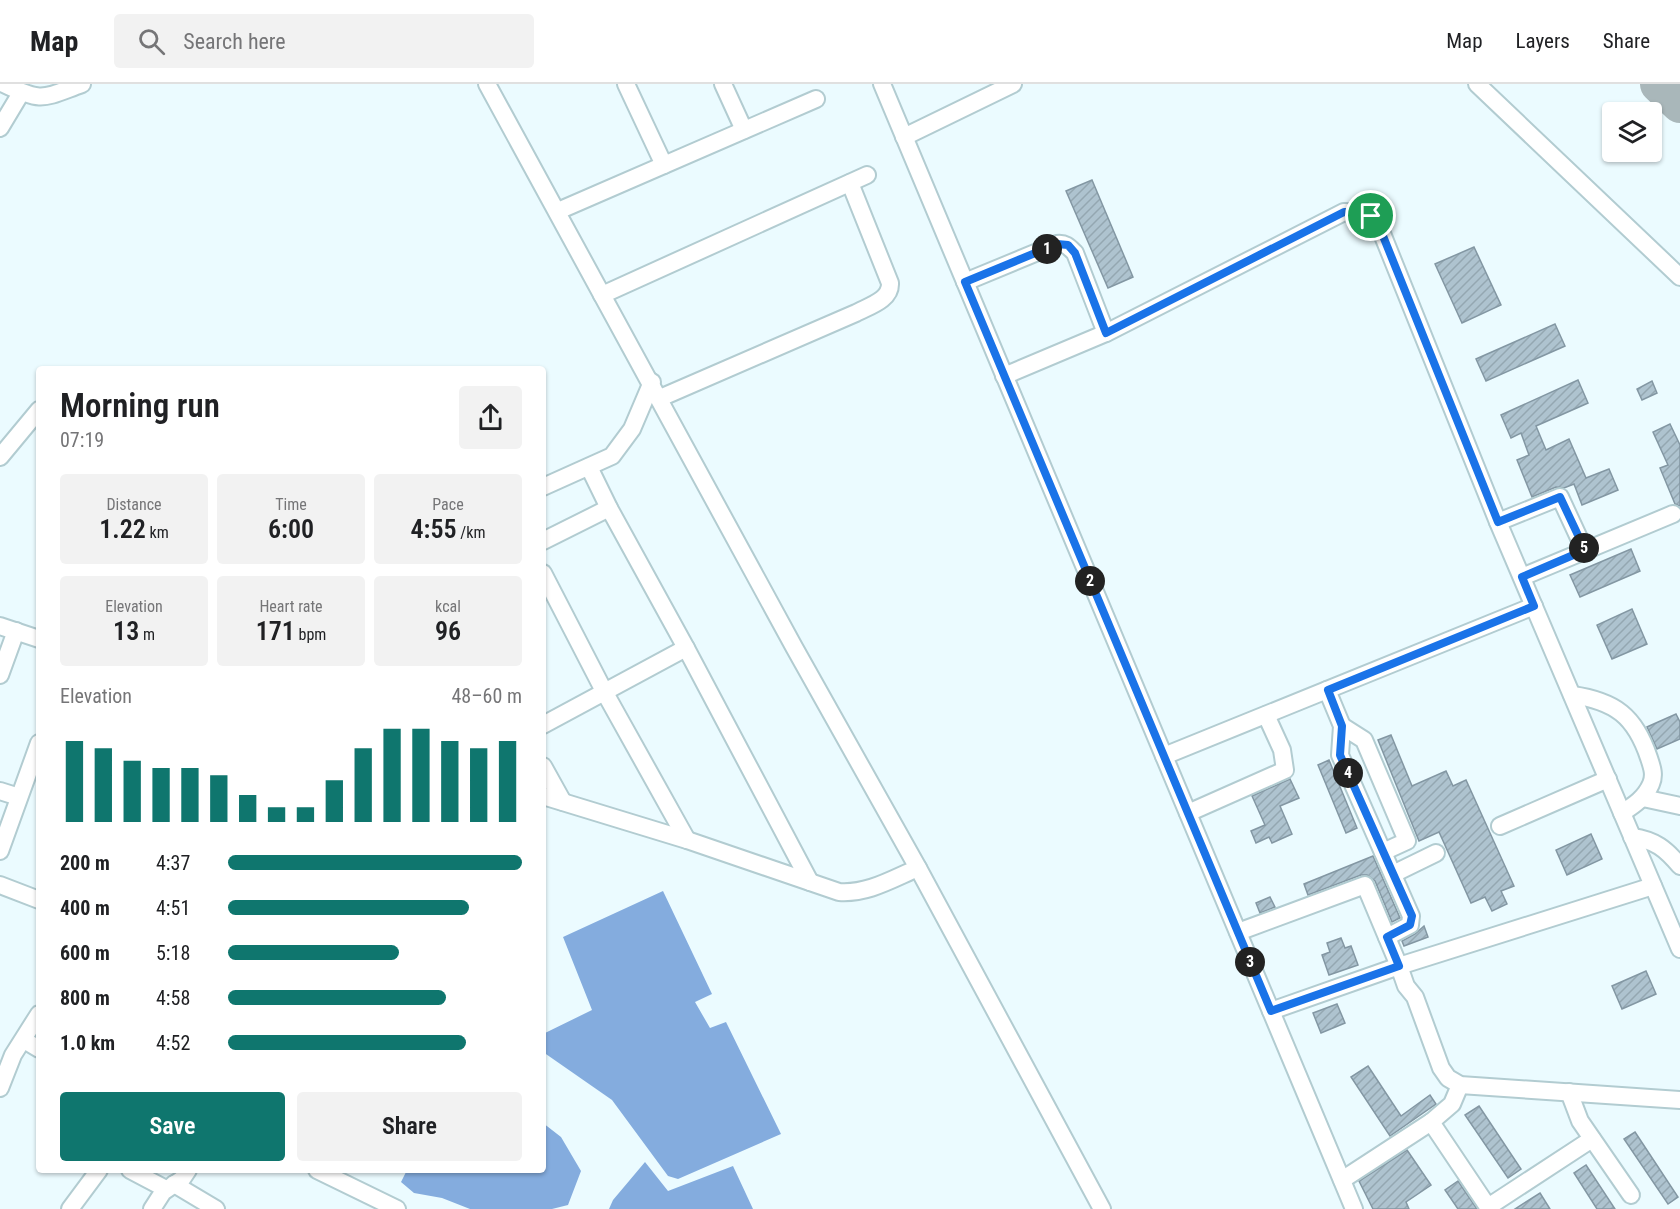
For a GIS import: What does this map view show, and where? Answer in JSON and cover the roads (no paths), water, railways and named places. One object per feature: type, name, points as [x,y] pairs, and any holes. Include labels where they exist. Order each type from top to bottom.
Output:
[{"type":"street","points":[[4,84],[36,98],[45,98],[82,84]]},
{"type":"street","points":[[487,84],[794,647],[918,868],[1102,1209]]},
{"type":"street","points":[[626,84],[664,165]]},
{"type":"street","points":[[723,84],[744,130]]},
{"type":"street","points":[[882,84],[1354,1209]]},
{"type":"street","points":[[904,136],[1013,84]]},
{"type":"street","points":[[1478,84],[1680,277]]},
{"type":"street","points":[[0,127],[21,93]]},
{"type":"street","points":[[558,212],[816,99]]},
{"type":"street","points":[[602,295],[867,175]]},
{"type":"street","points":[[660,398],[856,313],[886,295],[890,289],[890,283],[850,183]]},
{"type":"street","points":[[1004,376],[1106,333],[1344,212],[1371,216],[1381,231],[1498,522],[1680,949]]},
{"type":"street","points":[[965,282],[1057,244],[1068,245],[1075,253],[1106,333]]},
{"type":"street","points":[[546,486],[612,456],[632,429],[651,382]]},
{"type":"street","points":[[0,457],[36,414]]},
{"type":"street","points":[[589,468],[810,882]]},
{"type":"street","points":[[1498,522],[1560,497],[1585,550]]},
{"type":"street","points":[[546,540],[609,508]]},
{"type":"street","points":[[1522,577],[1673,514]]},
{"type":"street","points":[[546,579],[605,693],[687,840]]},
{"type":"street","points":[[1164,756],[1534,606]]},
{"type":"street","points":[[0,675],[8,629],[36,638]]},
{"type":"street","points":[[546,723],[686,648]]},
{"type":"street","points":[[1328,690],[1342,726],[1340,755],[1412,916],[1410,925],[1387,937]]},
{"type":"street","points":[[1572,695],[1589,698],[1621,711],[1636,728],[1653,772],[1652,783],[1643,798],[1622,813]]},
{"type":"street","points":[[1188,813],[1284,770],[1282,750],[1266,715]]},
{"type":"street","points":[[1342,726],[1364,740],[1407,841],[1383,852]]},
{"type":"street","points":[[0,851],[36,751]]},
{"type":"street","points":[[546,771],[563,802]]},
{"type":"street","points":[[1500,826],[1608,779]]},
{"type":"street","points":[[0,791],[19,798]]},
{"type":"street","points":[[546,797],[687,840],[839,892],[855,893],[866,890],[918,868]]},
{"type":"street","points":[[1643,798],[1680,806]]},
{"type":"street","points":[[1632,837],[1648,839],[1668,852],[1680,866]]},
{"type":"street","points":[[1393,873],[1436,853]]},
{"type":"street","points":[[0,885],[36,899]]},
{"type":"street","points":[[1238,932],[1365,885],[1406,986],[1415,997],[1441,1068],[1448,1078],[1460,1085],[1680,1100]]},
{"type":"street","points":[[1271,1011],[1399,966],[1653,886]]},
{"type":"street","points":[[0,1088],[5,1061],[24,1040],[36,1019]]},
{"type":"street","points":[[24,1040],[36,1047]]},
{"type":"street","points":[[1342,1180],[1431,1122],[1452,1104],[1460,1085]]},
{"type":"street","points":[[1569,1092],[1580,1121],[1631,1195]]},
{"type":"street","points":[[1431,1122],[1488,1207],[1592,1139]]},
{"type":"street","points":[[70,1209],[97,1173]]},
{"type":"street","points":[[138,1173],[216,1209]]},
{"type":"street","points":[[152,1209],[170,1186],[182,1179],[186,1173]]},
{"type":"street","points":[[322,1173],[378,1204],[397,1209]]},
{"type":"water","points":[[663,891],[712,994],[695,1002],[710,1028],[726,1022],[781,1134],[678,1179],[668,1176],[612,1100],[546,1054],[546,1033],[592,1010],[563,937]]},
{"type":"water","points":[[546,1125],[561,1137],[581,1171],[568,1205],[552,1209],[470,1209],[442,1198],[414,1193],[401,1182],[406,1173],[546,1173]]},
{"type":"water","points":[[645,1162],[668,1191],[733,1166],[753,1209],[609,1209],[613,1200]]}]
